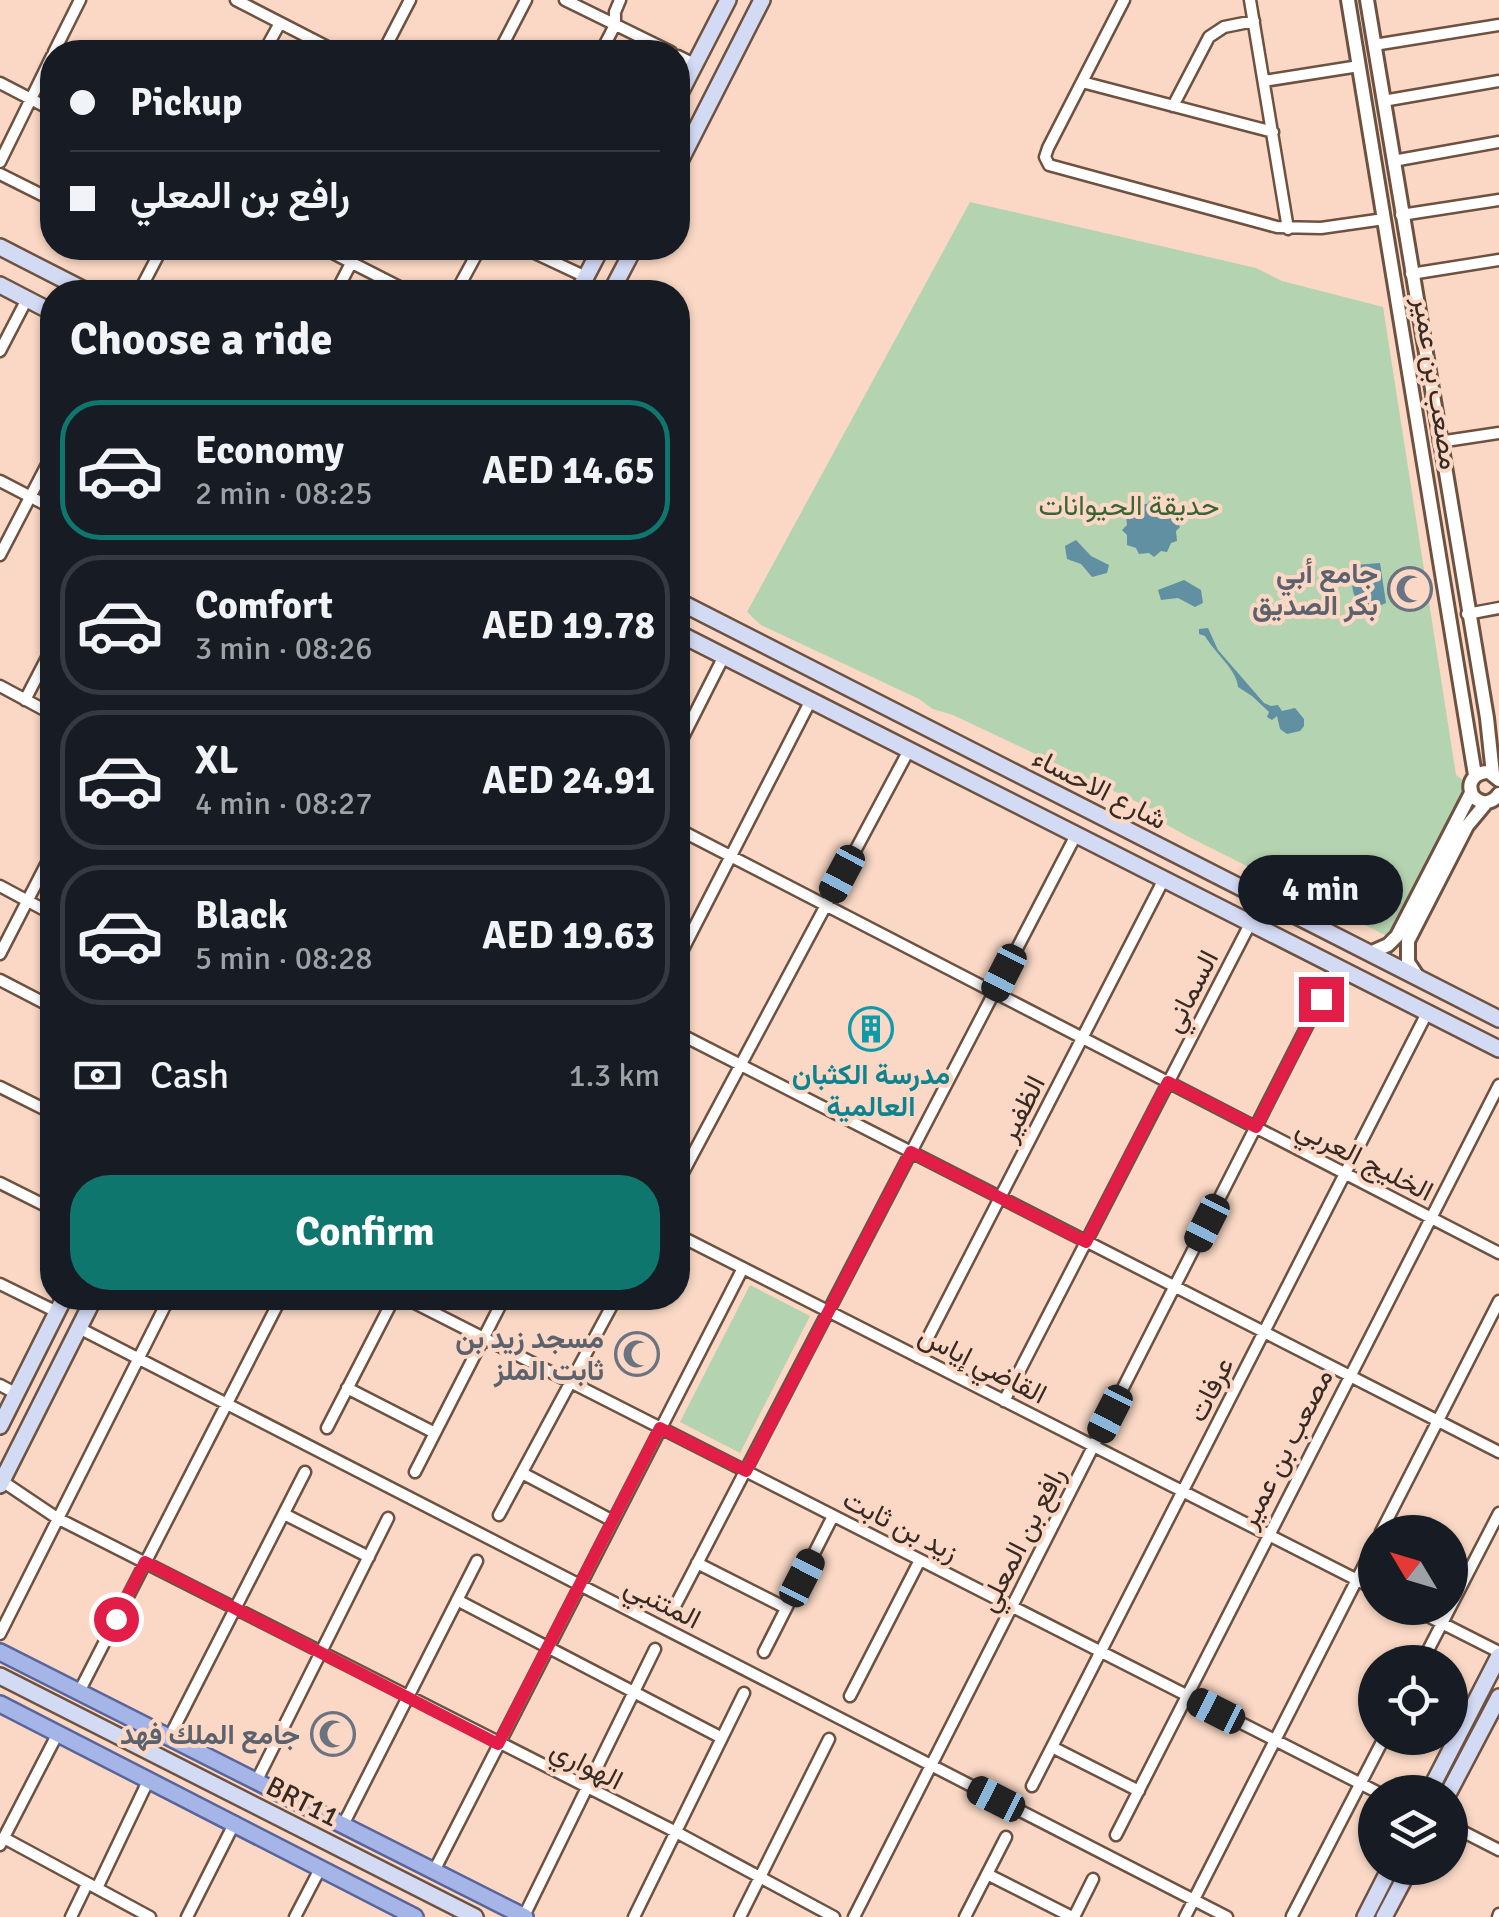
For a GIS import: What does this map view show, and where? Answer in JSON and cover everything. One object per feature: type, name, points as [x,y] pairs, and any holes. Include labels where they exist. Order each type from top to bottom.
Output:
[{"type":"main road","points":[[690,72],[728,0]]},
{"type":"main road","points":[[690,141],[762,0]]},
{"type":"main road","points":[[0,247],[65,280]]},
{"type":"main road","points":[[0,284],[40,306]]},
{"type":"main road","name":"شارع الاحساء","points":[[690,608],[1499,1019]]},
{"type":"main road","name":"شارع الاحساء","points":[[690,639],[1499,1049]]},
{"type":"main road","points":[[0,1426],[7,1389],[57,1310]]},
{"type":"main road","points":[[1,1483],[88,1310]]},
{"type":"main road","points":[[0,1652],[525,1917]]},
{"type":"main road","points":[[1438,1775],[1499,1654]]},
{"type":"main road","name":"BRT11","points":[[0,1676],[475,1917]]},
{"type":"main road","points":[[1458,1775],[1499,1697]]},
{"type":"main road","points":[[0,1704],[416,1917]]},
{"type":"main road","points":[[1365,1917],[1381,1885]]},
{"type":"main road","points":[[1384,1917],[1401,1885]]},
{"type":"street","points":[[60,40],[80,0]]},
{"type":"street","points":[[236,0],[314,40]]},
{"type":"street","points":[[389,40],[410,0]]},
{"type":"street","points":[[505,40],[526,0]]},
{"type":"street","points":[[565,0],[646,40]]},
{"type":"street","points":[[607,40],[620,0]]},
{"type":"street","points":[[1124,0],[1046,152],[1046,161],[1052,168],[1256,223],[1288,228],[1384,219]]},
{"type":"street","points":[[1250,0],[1288,228]]},
{"type":"street","name":"مصعب بن عمير","points":[[1348,0],[1476,775]]},
{"type":"street","name":"مصعب بن عمير","points":[[1367,0],[1497,777]]},
{"type":"street","points":[[1173,106],[1209,37],[1224,27],[1254,20]]},
{"type":"street","points":[[270,40],[280,22]]},
{"type":"street","points":[[1374,45],[1499,25]]},
{"type":"street","points":[[690,62],[694,64]]},
{"type":"street","points":[[1264,81],[1359,66]]},
{"type":"street","points":[[0,162],[40,81]]},
{"type":"street","points":[[1082,82],[1272,132]]},
{"type":"street","points":[[1365,104],[1499,82]]},
{"type":"street","points":[[0,83],[40,104]]},
{"type":"street","points":[[1393,161],[1499,142]]},
{"type":"street","points":[[0,174],[40,194]]},
{"type":"street","points":[[1401,215],[1499,200]]},
{"type":"street","points":[[348,260],[386,280]]},
{"type":"street","points":[[543,260],[574,280]]},
{"type":"street","points":[[342,280],[352,262]]},
{"type":"street","points":[[1411,274],[1498,264]]},
{"type":"street","points":[[0,351],[28,299]]},
{"type":"street","points":[[1439,442],[1499,433]]},
{"type":"street","points":[[0,556],[40,477]]},
{"type":"street","points":[[0,481],[40,501]]},
{"type":"street","points":[[1468,614],[1499,608]]},
{"type":"street","points":[[690,723],[724,656]]},
{"type":"street","points":[[26,700],[40,672]]},
{"type":"street","points":[[0,686],[40,708]]},
{"type":"street","points":[[690,936],[811,700]]},
{"type":"street","points":[[1484,704],[1499,701]]},
{"type":"street","points":[[690,1159],[909,750]]},
{"type":"street","name":"مصعب بن عمير","points":[[1403,938],[1471,793],[1470,783],[1484,772],[1497,777]]},
{"type":"street","points":[[1471,793],[1479,802],[1495,799]]},
{"type":"street","points":[[1370,953],[1403,938],[1466,826],[1495,799]]},
{"type":"street","name":"الخليج العربي","points":[[690,835],[1499,1253]]},
{"type":"street","points":[[674,1608],[1076,835]]},
{"type":"street","points":[[0,954],[40,876]]},
{"type":"street","name":"الظفير","points":[[918,1357],[1164,879]]},
{"type":"street","points":[[0,886],[40,908]]},
{"type":"street","name":"السماني","points":[[1004,1401],[1251,922]]},
{"type":"street","points":[[1403,938],[1408,962],[1420,979]]},
{"type":"street","name":"رافع بن المعلي","points":[[854,1917],[1337,967]]},
{"type":"street","points":[[0,980],[40,1002]]},
{"type":"street","name":"عرفات","points":[[1032,1786],[1427,1012]]},
{"type":"street","points":[[690,1039],[1499,1452]]},
{"type":"street","name":"مصعب بن عمير","points":[[1116,1835],[1499,1085]]},
{"type":"street","points":[[0,1087],[40,1107]]},
{"type":"street","points":[[0,1183],[40,1203]]},
{"type":"street","name":"القاضي إياس","points":[[690,1240],[1357,1580]]},
{"type":"street","points":[[434,1871],[743,1268]]},
{"type":"street","points":[[0,1284],[40,1298]]},
{"type":"street","points":[[1390,1515],[1499,1301]]},
{"type":"street","points":[[0,1634],[162,1310]]},
{"type":"street","points":[[79,1692],[274,1310]]},
{"type":"street","points":[[327,1428],[388,1310]]},
{"type":"street","name":"زيد بن ثابت","points":[[428,1310],[1358,1783]]},
{"type":"street","points":[[414,1472],[498,1310]]},
{"type":"street","points":[[500,1515],[609,1310]]},
{"type":"street","name":"المتنبي","points":[[78,1328],[1227,1917]]},
{"type":"street","points":[[348,1388],[434,1433]]},
{"type":"street","points":[[169,1738],[305,1472]]},
{"type":"street","points":[[522,1473],[613,1521]]},
{"type":"street","name":"الهواري","points":[[1,1483],[57,1518],[586,1790],[676,1832],[834,1917]]},
{"type":"street","points":[[1468,1573],[1499,1513]]},
{"type":"street","points":[[284,1514],[369,1557]]},
{"type":"street","points":[[764,1652],[833,1516]]},
{"type":"street","points":[[256,1782],[388,1518]]},
{"type":"street","points":[[850,1696],[920,1560]]},
{"type":"street","points":[[342,1825],[477,1561]]},
{"type":"street","points":[[698,1563],[786,1608]]},
{"type":"street","points":[[1185,1917],[1357,1580]]},
{"type":"street","points":[[457,1600],[722,1738]]},
{"type":"street","points":[[1446,1625],[1499,1654]]},
{"type":"street","points":[[525,1917],[656,1649]]},
{"type":"street","points":[[634,1917],[744,1693]]},
{"type":"street","points":[[58,1732],[2,1841],[150,1917]]},
{"type":"street","points":[[740,1917],[829,1739]]},
{"type":"street","points":[[1052,1747],[1138,1791]]},
{"type":"street","points":[[71,1917],[150,1778]]},
{"type":"street","points":[[1292,1916],[1358,1788]]},
{"type":"street","points":[[187,1917],[235,1822]]},
{"type":"street","points":[[1468,1834],[1499,1850]]},
{"type":"street","points":[[965,1917],[1006,1837]]},
{"type":"street","points":[[295,1917],[320,1867]]},
{"type":"street","points":[[987,1874],[1073,1917],[1094,1880]]},
{"type":"green space","name":"حديقة الحيوانات","points":[[970,202],[1256,268],[1282,281],[1383,307],[1456,775],[1467,783],[1391,938],[1187,836],[1160,821],[1156,811],[933,709],[761,625],[747,612]]},
{"type":"green space","points":[[750,1285],[810,1316],[740,1453],[680,1422]]},
{"type":"water","points":[[1151,500],[1164,503],[1176,513],[1174,519],[1180,527],[1176,531],[1177,541],[1171,543],[1167,552],[1161,551],[1154,557],[1139,554],[1127,545],[1127,535],[1122,530],[1127,525],[1126,515],[1133,513],[1137,504]]},
{"type":"water","points":[[1076,540],[1091,556],[1109,565],[1107,573],[1092,577],[1081,564],[1067,559],[1065,546]]},
{"type":"water","points":[[1380,563],[1386,603],[1372,609],[1356,598],[1353,572],[1355,565]]},
{"type":"water","points":[[1184,580],[1201,590],[1203,603],[1195,607],[1178,598],[1161,600],[1158,590]]},
{"type":"water","points":[[1208,628],[1218,650],[1264,703],[1278,705],[1282,711],[1295,708],[1304,719],[1300,731],[1287,734],[1280,729],[1277,716],[1272,720],[1267,717],[1269,712],[1238,687],[1229,668],[1205,636],[1199,634],[1199,629]]},
{"type":"place","name":"جامع أبي بكر الصديق","points":[[1410,589]]},
{"type":"place","name":"مدرسة الكثبان العالمية","points":[[871,1029]]},
{"type":"place","name":"مسجد زيد بن ثابت الملز","points":[[637,1354]]},
{"type":"place","name":"جامع الملك فهد","points":[[333,1734]]},
{"type":"route","points":[[116,1619],[145,1562],[498,1744],[660,1428],[746,1471],[911,1152],[1086,1242],[1168,1082],[1256,1127],[1321,999]]}]
